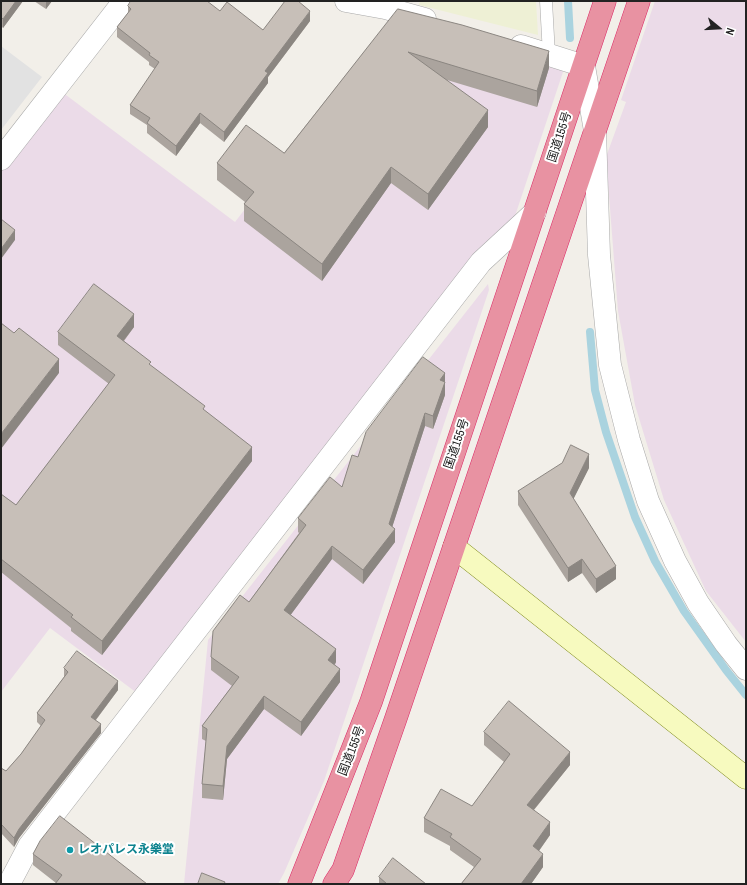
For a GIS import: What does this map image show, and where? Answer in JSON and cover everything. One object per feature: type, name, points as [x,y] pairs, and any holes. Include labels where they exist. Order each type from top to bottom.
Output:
[{"type":"highway","name":"国道155号","points":[[299,884],[371,702],[605,1]]},
{"type":"highway","points":[[334,884],[342,870],[454,547],[639,1]]},
{"type":"street","points":[[1,159],[124,1]]},
{"type":"street","points":[[346,1],[385,8],[445,24]]},
{"type":"street","points":[[506,41],[584,66],[595,131],[599,255],[610,365],[629,440],[648,501],[675,561],[698,603],[726,644],[746,669]]},
{"type":"street","points":[[9,884],[29,846],[481,262],[535,212]]},
{"type":"street","points":[[454,547],[746,778]]},
{"type":"lane","points":[[546,1],[549,55]]},
{"type":"shaded area","points":[[655,1],[746,1],[746,642],[706,591],[664,500],[635,405],[618,311],[606,157],[626,102],[621,100]]},
{"type":"shaded area","points":[[391,20],[556,61],[563,72],[514,219],[137,693],[50,628],[1,692],[1,172],[62,92],[235,222]]},
{"type":"shaded area","points":[[1,46],[42,77],[1,130]]},
{"type":"shaded area","points":[[488,284],[489,290],[324,781],[284,873],[278,884],[184,884],[208,640]]},
{"type":"green space","points":[[420,1],[536,1],[538,35],[419,5]]},
{"type":"building","points":[[1,1],[16,1],[3,19],[1,17]]},
{"type":"building","points":[[131,1],[207,1],[220,11],[227,2],[263,30],[285,1],[298,1],[310,11],[265,71],[268,73],[224,132],[200,113],[176,146],[147,123],[150,118],[130,105],[159,62],[117,27],[131,9],[128,6]]},
{"type":"building","points":[[398,9],[462,25],[549,51],[537,91],[408,52],[488,110],[428,194],[391,167],[322,264],[244,204],[254,192],[217,163],[246,125],[284,153]]},
{"type":"building","points":[[1,219],[15,230],[1,249]]},
{"type":"building","points":[[94,284],[134,314],[117,336],[151,362],[149,364],[205,406],[203,409],[252,447],[102,641],[71,617],[73,615],[1,559],[1,494],[16,505],[115,375],[58,332]]},
{"type":"building","points":[[1,323],[14,333],[19,328],[59,359],[1,434]]},
{"type":"building","points":[[423,357],[445,373],[440,380],[445,382],[433,416],[425,413],[389,524],[395,529],[363,570],[332,546],[284,610],[336,649],[328,660],[340,669],[301,722],[264,696],[227,746],[223,786],[202,784],[207,729],[202,726],[239,677],[211,657],[213,631],[240,595],[249,602],[306,525],[298,518],[330,477],[342,487],[352,455],[358,457],[366,432]]},
{"type":"building","points":[[571,445],[589,454],[570,493],[616,566],[596,579],[582,559],[568,568],[518,491],[562,463]]},
{"type":"building","points":[[77,651],[118,681],[91,717],[101,724],[19,829],[14,838],[1,824],[1,768],[6,771],[21,754],[45,720],[37,713],[68,672],[64,668]]},
{"type":"building","points":[[509,701],[570,752],[527,805],[550,822],[533,846],[543,854],[521,884],[461,884],[481,859],[450,837],[452,834],[424,818],[441,789],[472,806],[510,754],[484,732]]},
{"type":"building","name":"レオパレス永樂堂","points":[[60,816],[147,884],[55,884],[62,875],[33,854],[40,841]]},
{"type":"building","points":[[393,858],[426,884],[387,884],[379,877]]},
{"type":"building","points":[[202,873],[225,882],[224,884],[198,884]]},
{"type":"waterway","points":[[568,1],[570,38]]},
{"type":"waterway","points":[[590,332],[595,390],[606,432],[635,517],[655,561],[684,611],[726,670],[746,695]]},
{"type":"place","name":"レオパレス永樂堂","points":[[70,850]]}]
